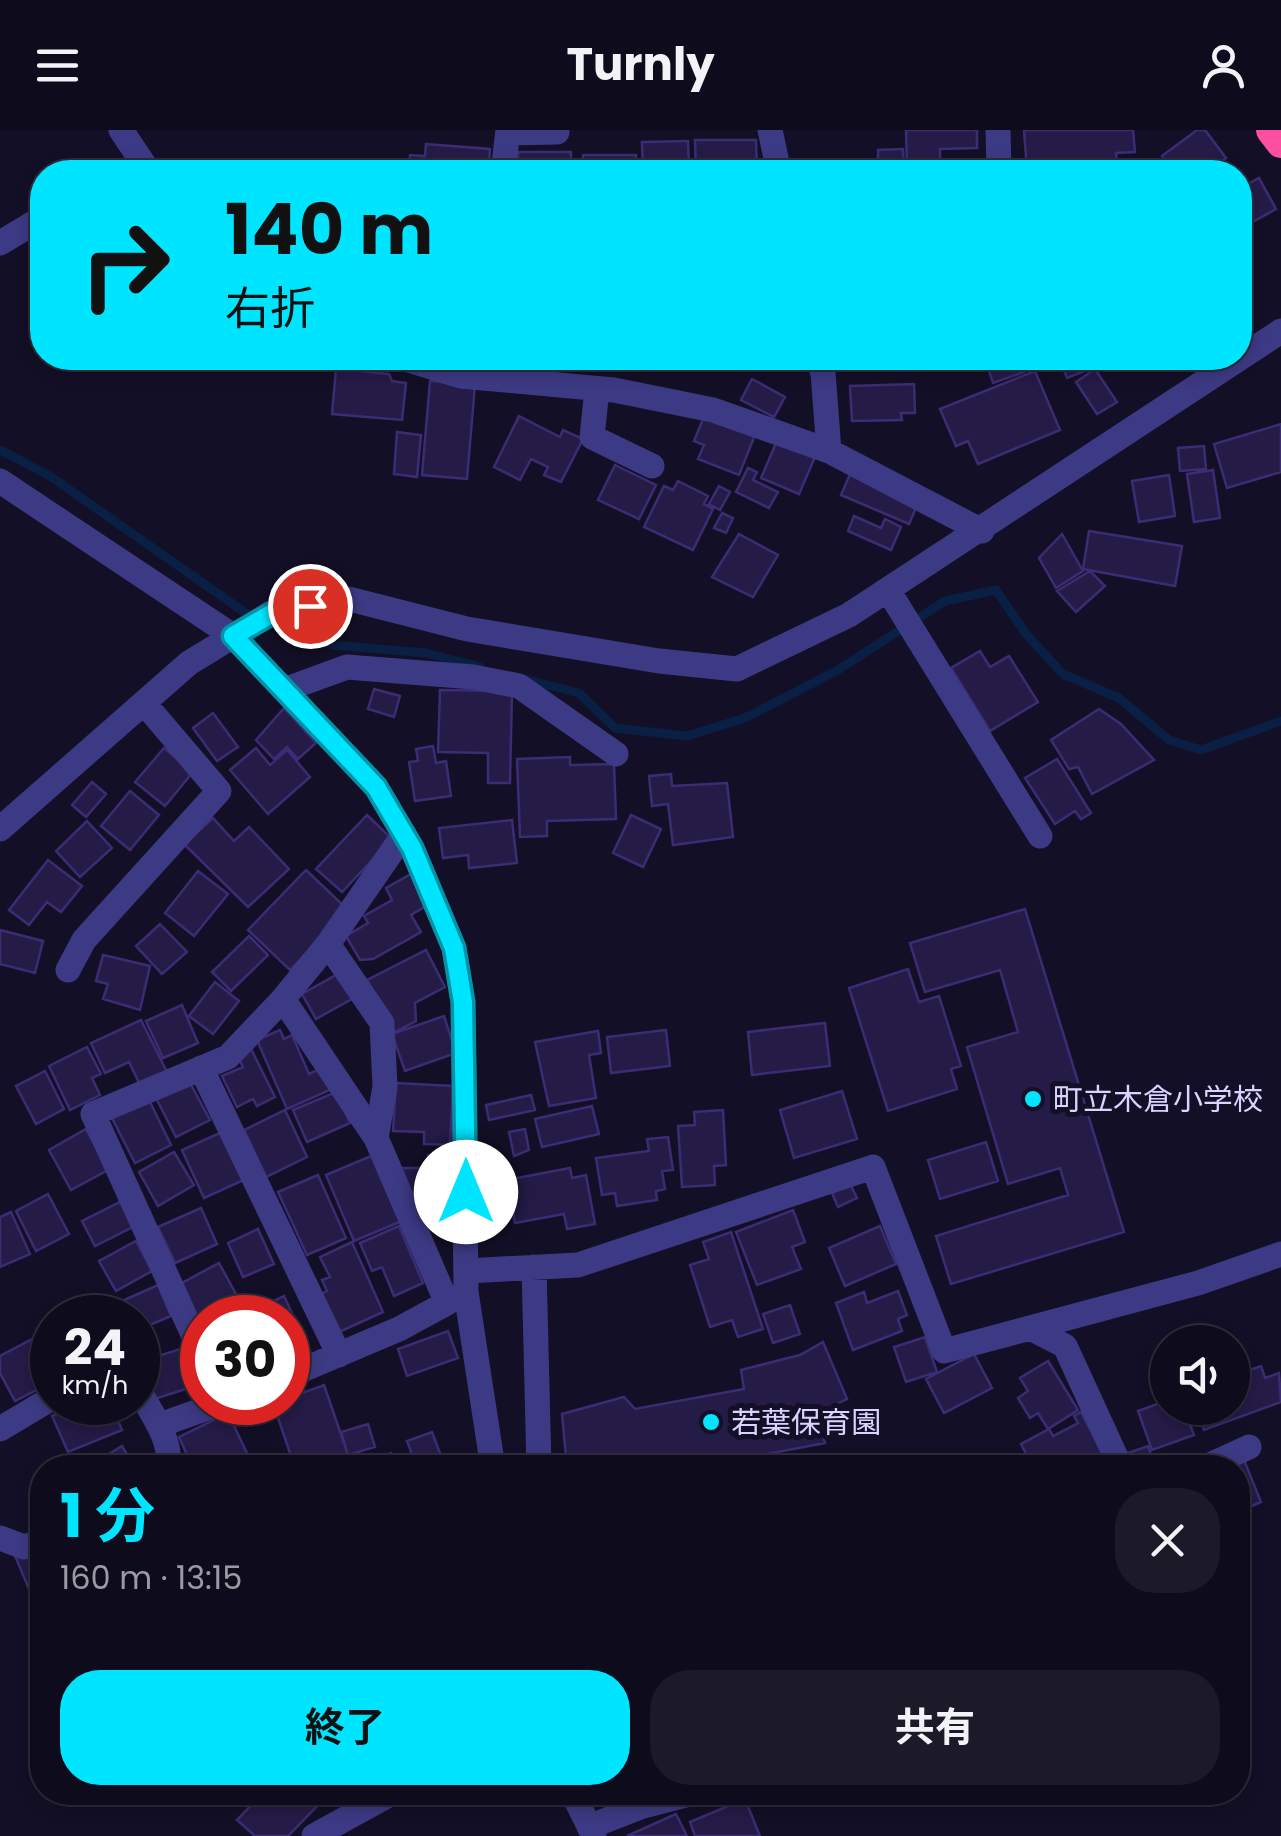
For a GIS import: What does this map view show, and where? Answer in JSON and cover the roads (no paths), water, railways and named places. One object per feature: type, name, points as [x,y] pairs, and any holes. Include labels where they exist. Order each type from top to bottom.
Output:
[{"type":"highway","points":[[1272,130],[1281,144]]},
{"type":"street","points":[[121,130],[133,160]]},
{"type":"street","points":[[770,130],[776,160]]},
{"type":"street","points":[[998,130],[999,160]]},
{"type":"street","points":[[504,160],[508,131],[557,132]]},
{"type":"street","points":[[0,243],[30,225]]},
{"type":"street","points":[[1252,350],[1281,331]]},
{"type":"street","points":[[496,370],[713,410],[829,451],[982,531]]},
{"type":"street","points":[[820,370],[829,451]]},
{"type":"street","points":[[0,829],[189,663],[271,614],[350,599],[467,629],[659,661],[738,669],[849,615],[1223,370]]},
{"type":"street","points":[[596,389],[592,437],[652,466]]},
{"type":"street","points":[[0,481],[233,636],[376,787],[404,834],[454,948],[463,1002],[459,1288],[491,1455]]},
{"type":"street","points":[[888,590],[1040,836]]},
{"type":"street","points":[[284,690],[347,667],[474,677],[519,686],[616,754]]},
{"type":"street","points":[[68,970],[84,940],[219,792],[144,702]]},
{"type":"street","points":[[180,1306],[93,1114],[228,1057],[328,944],[404,834]]},
{"type":"street","points":[[328,944],[382,1023],[385,1086],[376,1138]]},
{"type":"street","points":[[283,999],[376,1138],[459,1288]]},
{"type":"street","points":[[201,1068],[339,1355]]},
{"type":"street","points":[[310,1367],[339,1355],[459,1288],[534,1267],[578,1265],[873,1167],[944,1351],[1032,1329],[1281,1254]]},
{"type":"street","points":[[534,1267],[539,1455]]},
{"type":"street","points":[[1032,1329],[1066,1346],[1115,1455]]},
{"type":"street","points":[[0,1429],[30,1411]]},
{"type":"street","points":[[170,1455],[160,1425],[180,1418]]},
{"type":"street","points":[[1231,1455],[1249,1447]]},
{"type":"street","points":[[0,1538],[24,1547],[30,1545]]},
{"type":"street","points":[[314,1836],[370,1805]]},
{"type":"street","points":[[578,1805],[591,1832],[648,1805]]},
{"type":"waterway","points":[[0,450],[50,476],[250,616],[333,645],[426,653],[480,667]]},
{"type":"waterway","points":[[524,679],[579,693],[615,728],[687,736],[745,718],[838,670],[945,601],[996,590],[1026,634],[1063,674],[1119,698],[1169,740],[1201,750],[1281,721]]},
{"type":"place","name":"町立木倉小学校","points":[[1033,1099]]},
{"type":"place","name":"若葉保育園","points":[[711,1422]]}]
